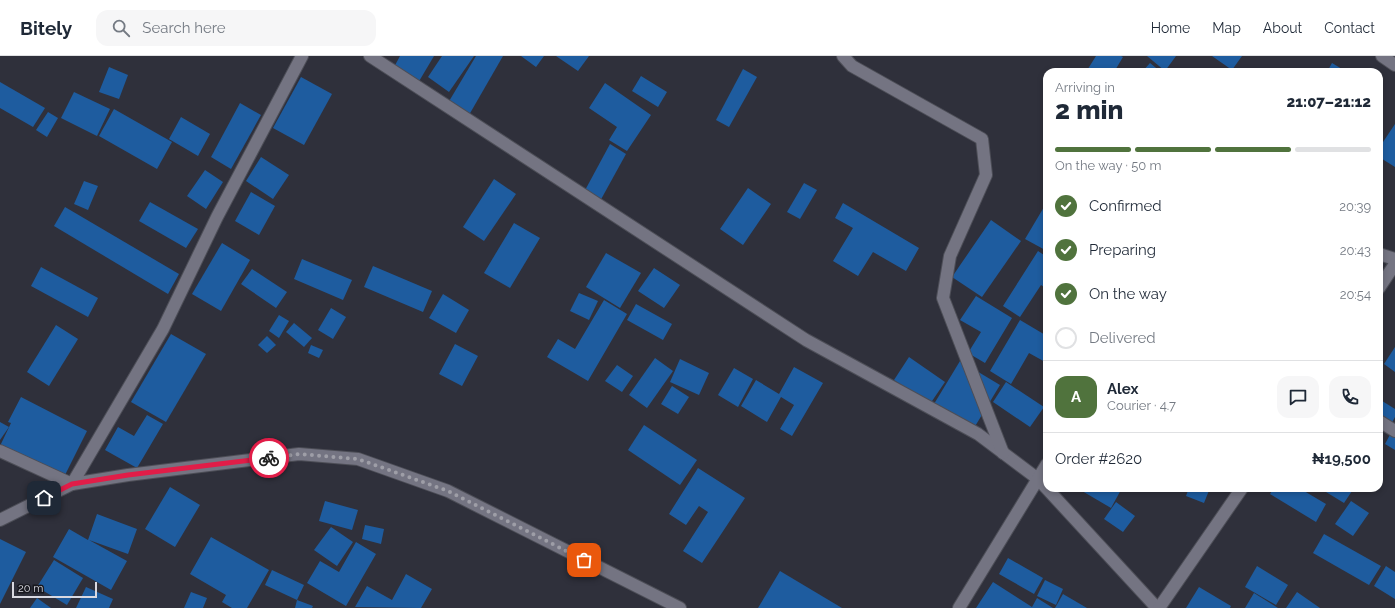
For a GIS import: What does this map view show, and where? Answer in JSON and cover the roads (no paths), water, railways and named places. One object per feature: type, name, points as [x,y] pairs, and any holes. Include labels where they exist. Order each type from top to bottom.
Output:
[{"type":"street","points":[[72,484],[163,329],[217,217],[302,56]]},
{"type":"street","points":[[370,56],[806,340],[978,434],[1043,484]]},
{"type":"street","points":[[843,56],[852,66],[982,139],[986,175],[950,256],[943,298],[1003,453]]},
{"type":"street","points":[[1382,56],[1395,65]]},
{"type":"street","points":[[1383,255],[1395,259]]},
{"type":"street","points":[[1383,282],[1395,264]]},
{"type":"street","points":[[1383,424],[1395,431]]},
{"type":"street","points":[[0,451],[72,484]]},
{"type":"street","points":[[0,520],[72,484],[128,475],[299,454],[358,459],[448,491],[680,608]]},
{"type":"street","points":[[959,608],[1043,471]]},
{"type":"street","points":[[1050,492],[1158,608],[1239,492]]}]
